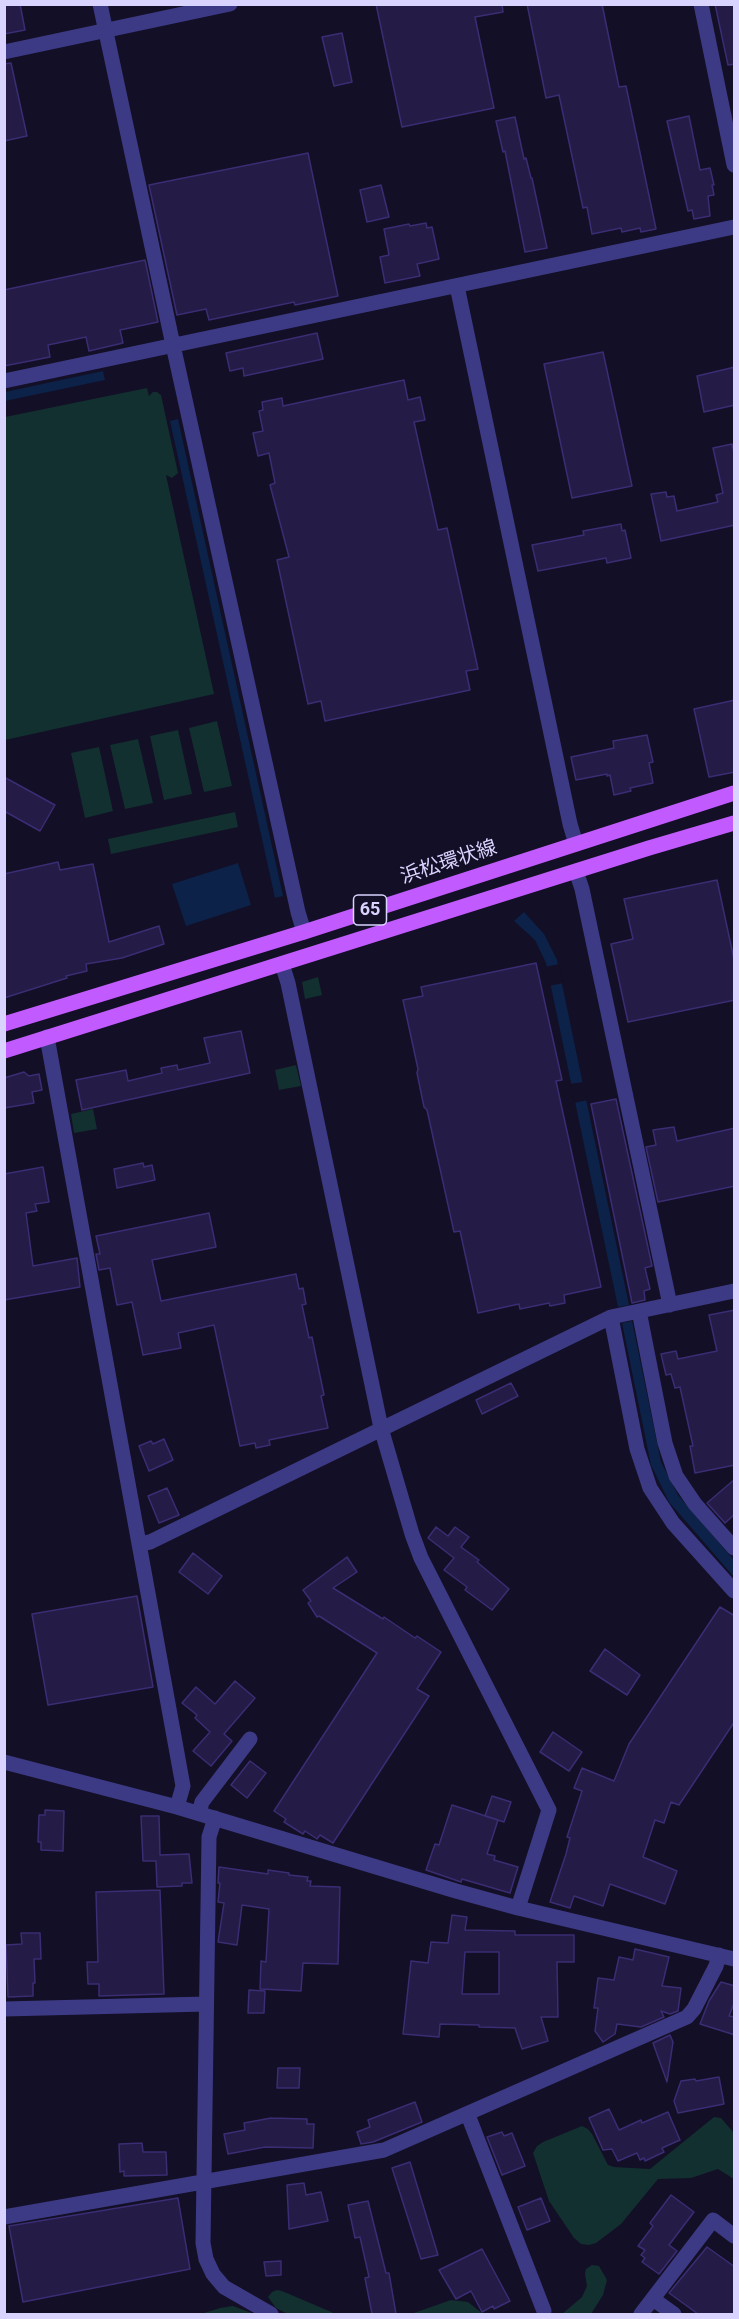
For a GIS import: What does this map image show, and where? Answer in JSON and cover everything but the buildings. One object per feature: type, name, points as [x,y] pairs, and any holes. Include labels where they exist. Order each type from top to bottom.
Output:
[{"type":"main road","name":"浜松環状線","points":[[4,1024],[304,932],[735,793]]},
{"type":"main road","name":"65","points":[[4,1051],[735,823]]},
{"type":"street","points":[[100,4],[173,345],[304,932]]},
{"type":"street","points":[[4,52],[230,4]]},
{"type":"street","points":[[701,4],[735,165]]},
{"type":"street","points":[[4,381],[735,227]]},
{"type":"street","points":[[457,285],[570,825],[576,844]]},
{"type":"street","points":[[576,871],[582,889],[670,1305]]},
{"type":"street","points":[[282,963],[381,1428],[416,1546],[549,1810],[518,1908]]},
{"type":"street","points":[[48,1037],[183,1786],[177,1807]]},
{"type":"street","points":[[139,1544],[150,1542],[611,1317],[735,1291]]},
{"type":"street","points":[[639,1311],[665,1443],[672,1467],[684,1491],[735,1548]]},
{"type":"street","points":[[611,1317],[636,1449],[650,1488],[673,1523],[735,1591]]},
{"type":"street","points":[[199,1813],[202,1802],[250,1739]]},
{"type":"street","points":[[4,1762],[199,1813],[518,1908],[727,1957]]},
{"type":"street","points":[[214,1818],[209,1836],[203,2243],[206,2259],[213,2274],[224,2287],[271,2314]]},
{"type":"street","points":[[4,2217],[384,2150],[687,2017],[694,2009],[716,1966],[727,1957]]},
{"type":"street","points":[[4,2009],[206,2004]]},
{"type":"street","points":[[468,2115],[544,2311]]},
{"type":"street","points":[[641,2314],[713,2220],[735,2236]]},
{"type":"street","points":[[653,2299],[674,2314]]},
{"type":"green space","points":[[147,388],[149,396],[153,392],[161,395],[178,473],[172,478],[166,475],[214,694],[5,740],[5,417]]},
{"type":"green space","points":[[217,721],[232,786],[204,792],[189,728]]},
{"type":"green space","points":[[178,730],[192,794],[164,800],[150,736]]},
{"type":"green space","points":[[138,739],[153,803],[125,809],[110,745]]},
{"type":"green space","points":[[99,747],[113,811],[85,818],[71,753]]},
{"type":"green space","points":[[235,812],[238,827],[111,854],[108,839]]},
{"type":"green space","points":[[318,977],[322,995],[305,999],[302,982]]},
{"type":"green space","points":[[296,1065],[301,1086],[279,1090],[275,1070]]},
{"type":"green space","points":[[93,1109],[97,1129],[74,1133],[71,1114]]},
{"type":"green space","points":[[714,2117],[721,2118],[734,2133],[734,2179],[718,2169],[691,2178],[658,2179],[621,2224],[596,2243],[589,2245],[581,2244],[574,2238],[549,2201],[533,2153],[543,2142],[582,2126],[592,2134],[608,2165],[650,2169]]},
{"type":"green space","points":[[592,2265],[599,2266],[607,2280],[603,2295],[591,2314],[562,2314],[582,2297],[587,2286],[586,2269]]},
{"type":"green space","points":[[277,2290],[336,2314],[288,2314],[276,2308],[268,2297]]},
{"type":"green space","points":[[451,2300],[468,2302],[483,2314],[411,2314]]},
{"type":"green space","points":[[233,2306],[254,2314],[201,2314],[220,2308]]},
{"type":"water","points":[[103,371],[105,380],[5,401],[5,392]]},
{"type":"water","points":[[178,419],[283,896],[275,898],[170,421]]},
{"type":"water","points":[[238,863],[251,905],[186,926],[172,884]]},
{"type":"water","points":[[524,912],[544,934],[557,960],[629,1305],[618,1307],[546,963],[535,940],[514,921]]},
{"type":"water","points":[[632,1321],[661,1462],[678,1495],[734,1560],[734,1577],[669,1502],[651,1465],[622,1323]]},
{"type":"pier","points":[[559,964],[563,983],[549,986],[545,967]]},
{"type":"pier","points":[[584,1082],[588,1100],[574,1103],[570,1084]]}]
